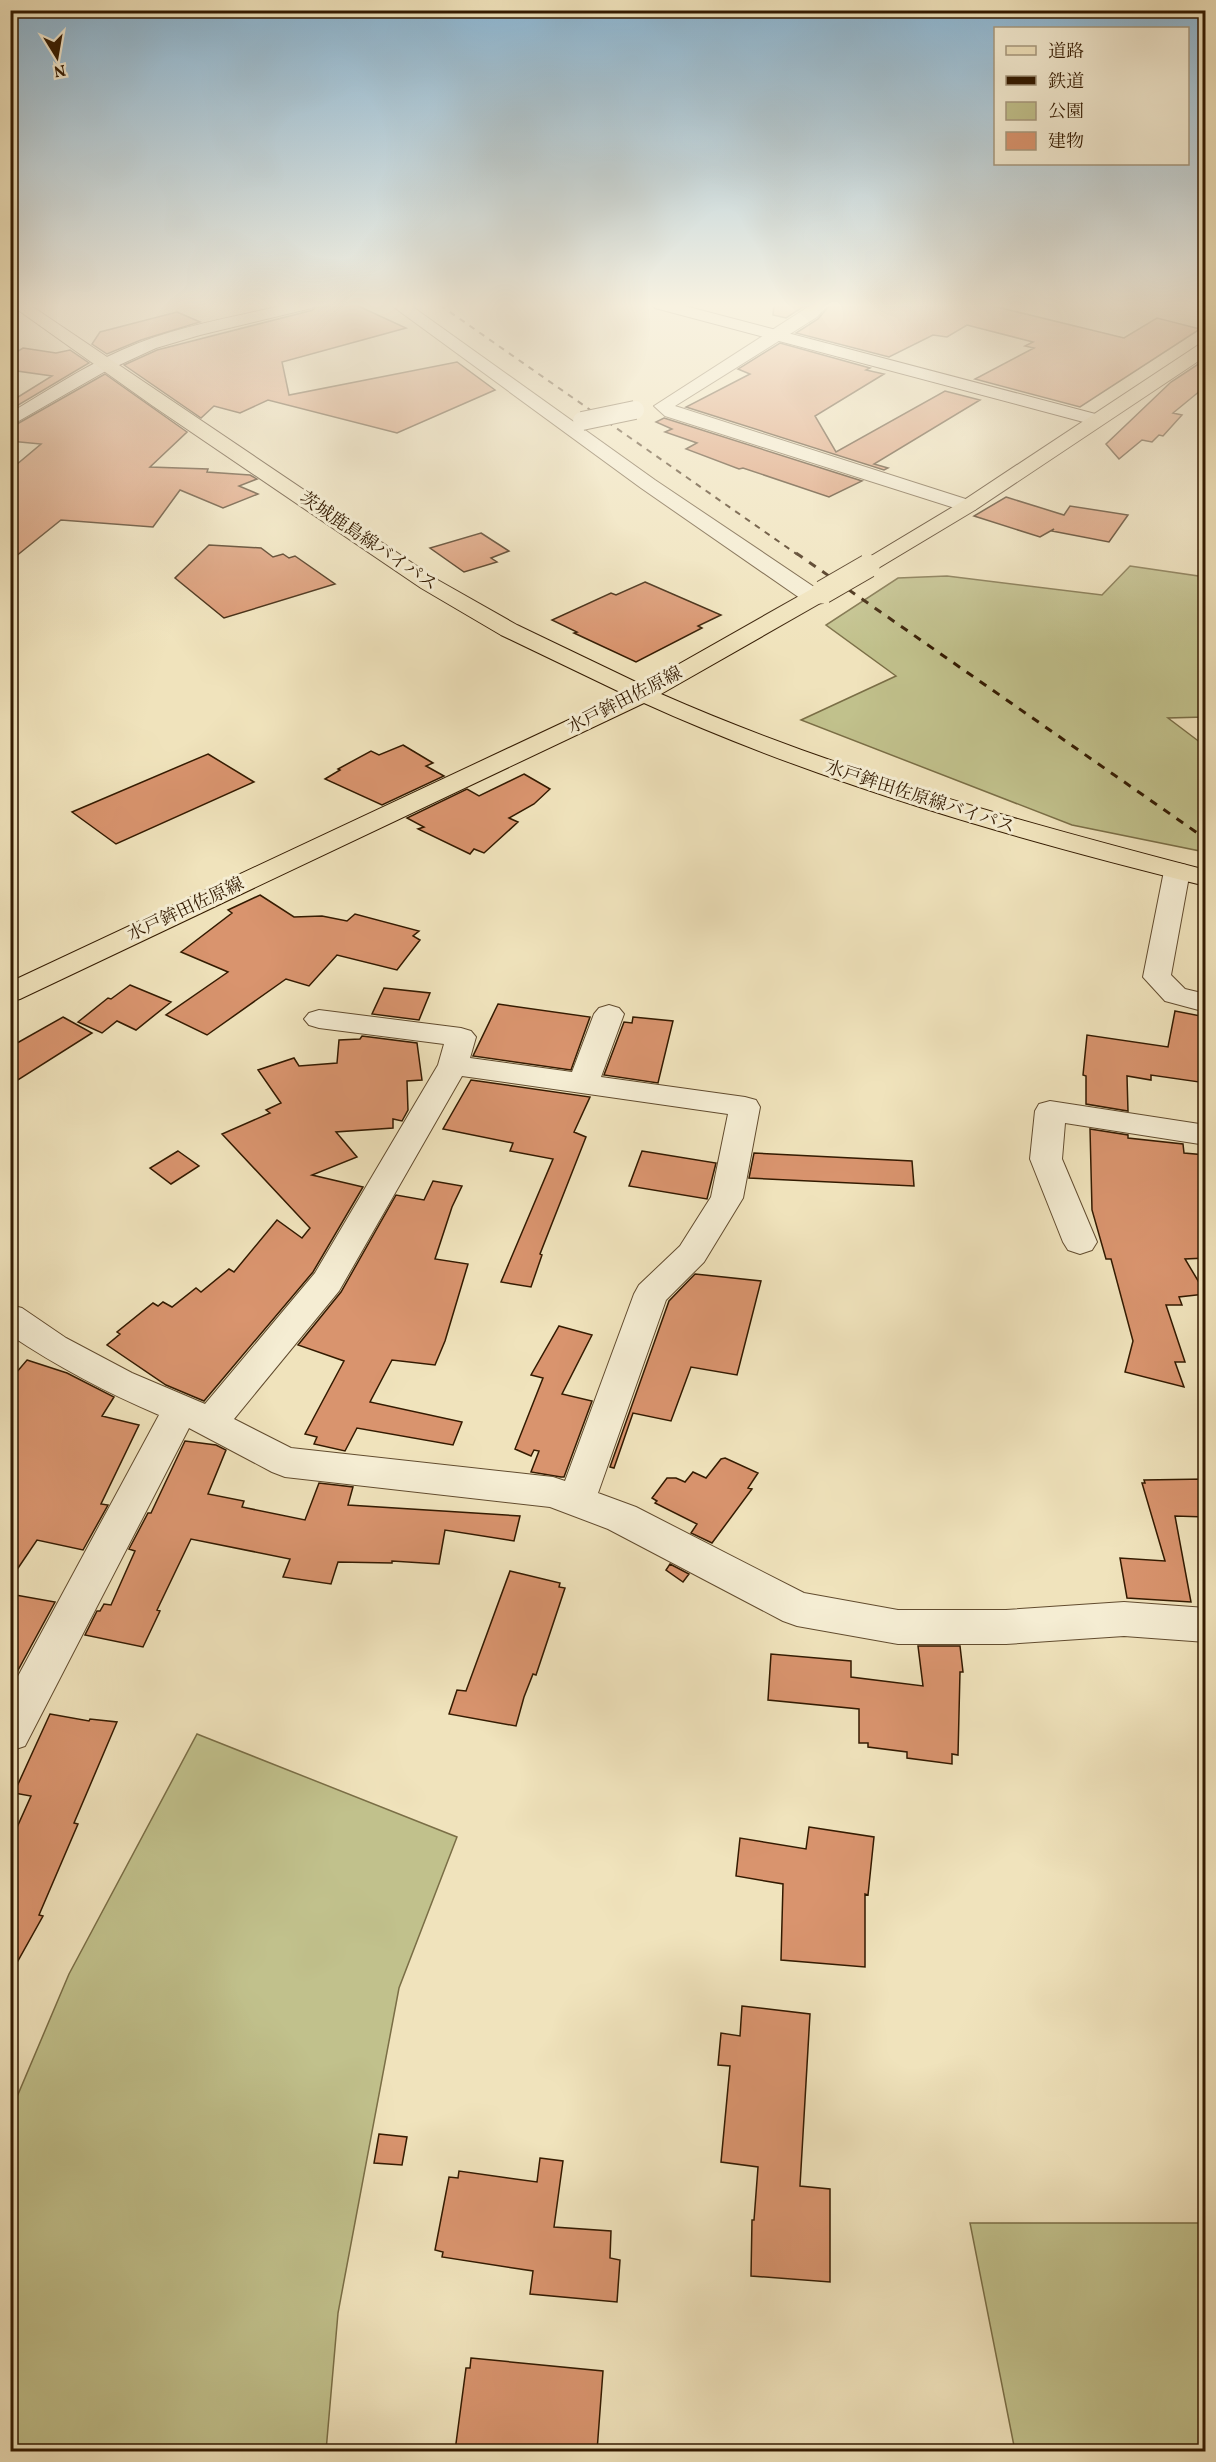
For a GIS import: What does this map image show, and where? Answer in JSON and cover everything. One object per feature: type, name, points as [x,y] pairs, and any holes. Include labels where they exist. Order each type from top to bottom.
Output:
[{"type":"main road","name":"茨城鹿島線バイパス","points":[[186,420],[445,593],[507,629],[642,695]]},
{"type":"main road","name":"水戸鉾田佐原線","points":[[10,993],[642,695],[819,595],[968,506],[1097,420]]},
{"type":"main road","name":"水戸鉾田佐原線バイパス","points":[[642,695],[820,766],[950,809],[1044,837],[1206,878]]},
{"type":"street","points":[[569,420],[819,595]]},
{"type":"street","points":[[574,423],[589,420]]},
{"type":"street","points":[[698,420],[968,506]]},
{"type":"street","points":[[1177,871],[1157,977],[1175,995],[1206,1003]]},
{"type":"street","points":[[583,1084],[609,1014]]},
{"type":"street","points":[[10,1733],[195,1416],[327,1282],[453,1065],[461,1036],[319,1019]]},
{"type":"street","points":[[453,1065],[745,1107],[727,1197],[692,1254],[651,1294],[576,1501]]},
{"type":"street","points":[[1080,1242],[1046,1159],[1050,1111],[1206,1135]]},
{"type":"street","points":[[10,1317],[54,1347],[119,1383],[195,1416],[285,1462],[553,1492],[622,1518],[797,1609],[898,1627],[1006,1627],[1124,1619],[1206,1625]]},
{"type":"green space","points":[[1130,566],[1205,577],[1205,717],[1168,718],[1205,746],[1205,852],[1072,825],[801,720],[896,676],[826,625],[898,578],[947,576],[1102,595]]},
{"type":"green space","points":[[197,1734],[457,1837],[399,1988],[338,2313],[326,2451],[11,2451],[11,2111],[69,1974]]},
{"type":"green space","points":[[970,2223],[1205,2223],[1205,2451],[1015,2451]]},
{"type":"building","points":[[24,420],[170,420],[187,432],[150,467],[208,469],[207,472],[250,475],[257,479],[239,486],[258,494],[223,508],[180,490],[153,527],[61,520],[10,561],[10,470],[41,444],[10,441],[10,428]]},
{"type":"building","points":[[346,420],[427,420],[397,433]]},
{"type":"building","points":[[670,420],[862,481],[829,497],[743,468],[739,469],[686,449],[697,443],[665,432],[672,429],[656,422]]},
{"type":"building","points":[[727,420],[817,420],[836,452],[893,420],[947,420],[874,464],[888,468],[884,470]]},
{"type":"building","points":[[1131,420],[1178,420],[1163,436],[1159,435],[1152,442],[1142,440],[1119,459],[1106,444]]},
{"type":"building","points":[[1006,497],[1064,515],[1070,506],[1128,515],[1109,542],[1052,531],[1054,529],[1040,537],[974,516]]},
{"type":"building","points":[[481,533],[509,551],[491,558],[497,562],[464,572],[430,548]]},
{"type":"building","points":[[209,545],[261,548],[273,557],[283,554],[289,558],[295,556],[335,584],[224,618],[175,578]]},
{"type":"building","points":[[645,582],[721,615],[698,626],[702,628],[636,662],[552,620],[611,593],[616,595]]},
{"type":"building","points":[[403,745],[433,763],[426,766],[444,776],[382,805],[325,779],[371,751],[379,755]]},
{"type":"building","points":[[208,754],[254,782],[116,844],[72,812]]},
{"type":"building","points":[[524,774],[550,789],[534,804],[509,818],[518,822],[484,853],[474,849],[470,854],[418,829],[424,827],[407,818],[467,789],[479,796]]},
{"type":"building","points":[[260,895],[294,917],[322,916],[347,921],[355,914],[419,931],[413,936],[420,940],[397,970],[337,955],[309,986],[286,979],[207,1035],[166,1015],[228,972],[181,952],[232,913],[228,910]]},
{"type":"building","points":[[130,985],[171,1002],[136,1030],[117,1021],[102,1033],[78,1022],[108,998],[111,999]]},
{"type":"building","points":[[384,988],[430,993],[419,1020],[372,1014]]},
{"type":"building","points":[[498,1004],[590,1017],[571,1070],[473,1056]]},
{"type":"building","points":[[1175,1011],[1206,1017],[1206,1083],[1151,1075],[1151,1080],[1127,1076],[1128,1111],[1086,1104],[1086,1076],[1083,1075],[1087,1035],[1168,1047]]},
{"type":"building","points":[[63,1017],[92,1033],[10,1085],[10,1047]]},
{"type":"building","points":[[633,1017],[673,1021],[658,1083],[604,1075],[624,1022],[632,1023]]},
{"type":"building","points":[[362,1036],[417,1043],[422,1080],[407,1081],[408,1110],[402,1121],[393,1119],[393,1128],[336,1132],[357,1157],[312,1175],[363,1187],[313,1272],[204,1401],[166,1385],[107,1345],[120,1334],[117,1332],[153,1303],[158,1306],[163,1302],[172,1307],[196,1288],[201,1292],[229,1269],[234,1272],[277,1220],[302,1238],[310,1228],[222,1134],[270,1113],[266,1110],[281,1103],[258,1070],[294,1058],[299,1066],[337,1063],[339,1040],[360,1039]]},
{"type":"building","points":[[471,1080],[590,1097],[574,1132],[586,1137],[540,1254],[542,1255],[531,1287],[501,1282],[553,1159],[510,1151],[513,1143],[443,1129]]},
{"type":"building","points":[[1090,1129],[1128,1135],[1128,1138],[1183,1144],[1184,1153],[1206,1155],[1206,1258],[1185,1259],[1206,1294],[1179,1297],[1182,1305],[1166,1305],[1185,1362],[1175,1362],[1184,1387],[1125,1372],[1133,1341],[1111,1259],[1106,1259],[1092,1210]]},
{"type":"building","points":[[178,1151],[199,1166],[171,1184],[150,1168]]},
{"type":"building","points":[[642,1151],[716,1163],[707,1199],[629,1186]]},
{"type":"building","points":[[754,1153],[912,1161],[914,1186],[749,1178]]},
{"type":"building","points":[[433,1181],[462,1186],[452,1207],[435,1259],[468,1264],[445,1341],[435,1365],[392,1360],[370,1402],[462,1422],[453,1445],[357,1428],[345,1451],[314,1444],[317,1437],[305,1434],[344,1361],[298,1345],[341,1292],[396,1195],[424,1200]]},
{"type":"building","points":[[695,1274],[761,1281],[737,1375],[691,1367],[671,1421],[633,1413],[614,1468],[610,1467],[669,1301]]},
{"type":"building","points":[[559,1326],[592,1335],[562,1394],[592,1401],[564,1477],[531,1472],[539,1451],[534,1450],[531,1456],[515,1449],[543,1378],[531,1375]]},
{"type":"building","points":[[27,1360],[67,1373],[114,1397],[102,1416],[139,1425],[101,1504],[108,1505],[83,1550],[37,1540],[10,1580],[10,1380]]},
{"type":"building","points":[[185,1441],[216,1445],[226,1450],[208,1494],[244,1501],[242,1507],[305,1520],[319,1483],[353,1487],[348,1505],[520,1516],[514,1541],[445,1530],[439,1564],[392,1561],[392,1563],[338,1562],[331,1584],[283,1577],[290,1559],[191,1539],[157,1610],[160,1611],[143,1647],[85,1635],[97,1611],[100,1611],[104,1604],[111,1605],[135,1551],[129,1549],[148,1513],[151,1513]]},
{"type":"building","points":[[725,1458],[758,1473],[748,1488],[752,1489],[712,1543],[691,1533],[697,1524],[655,1503],[657,1501],[652,1498],[667,1478],[676,1478],[685,1482],[693,1472],[706,1478],[721,1459]]},
{"type":"building","points":[[1206,1479],[1206,1517],[1175,1516],[1191,1602],[1127,1598],[1120,1558],[1165,1561],[1142,1483],[1145,1483],[1144,1480]]},
{"type":"building","points":[[670,1564],[689,1574],[683,1582],[666,1570]]},
{"type":"building","points":[[510,1571],[560,1583],[559,1587],[565,1588],[536,1675],[533,1674],[524,1697],[516,1726],[449,1714],[457,1690],[466,1691]]},
{"type":"building","points":[[10,1594],[55,1602],[10,1685]]},
{"type":"building","points":[[918,1646],[960,1646],[963,1672],[960,1672],[958,1755],[952,1754],[952,1764],[907,1758],[907,1752],[868,1747],[868,1743],[859,1743],[859,1709],[768,1700],[771,1654],[851,1661],[851,1677],[923,1686]]},
{"type":"building","points":[[50,1714],[89,1721],[90,1719],[117,1722],[74,1823],[78,1824],[39,1915],[43,1916],[10,1975],[10,1843],[31,1796],[14,1793]]},
{"type":"building","points":[[809,1827],[874,1837],[868,1895],[865,1894],[865,1967],[781,1960],[783,1884],[736,1876],[740,1838],[806,1849]]},
{"type":"building","points":[[742,2006],[810,2014],[800,2186],[830,2189],[830,2282],[751,2276],[752,2220],[754,2220],[758,2167],[721,2162],[730,2066],[718,2065],[721,2033],[740,2036]]},
{"type":"building","points":[[379,2134],[407,2137],[402,2165],[374,2163]]},
{"type":"building","points":[[540,2158],[563,2161],[554,2227],[611,2231],[610,2258],[620,2260],[617,2302],[530,2294],[533,2271],[442,2257],[443,2252],[435,2250],[449,2177],[458,2178],[459,2171],[537,2182]]},
{"type":"building","points":[[471,2358],[603,2371],[597,2451],[455,2451],[466,2368],[470,2368]]},
{"type":"railway","points":[[605,420],[798,555]]},
{"type":"railway","points":[[796,553],[1206,839]]}]
